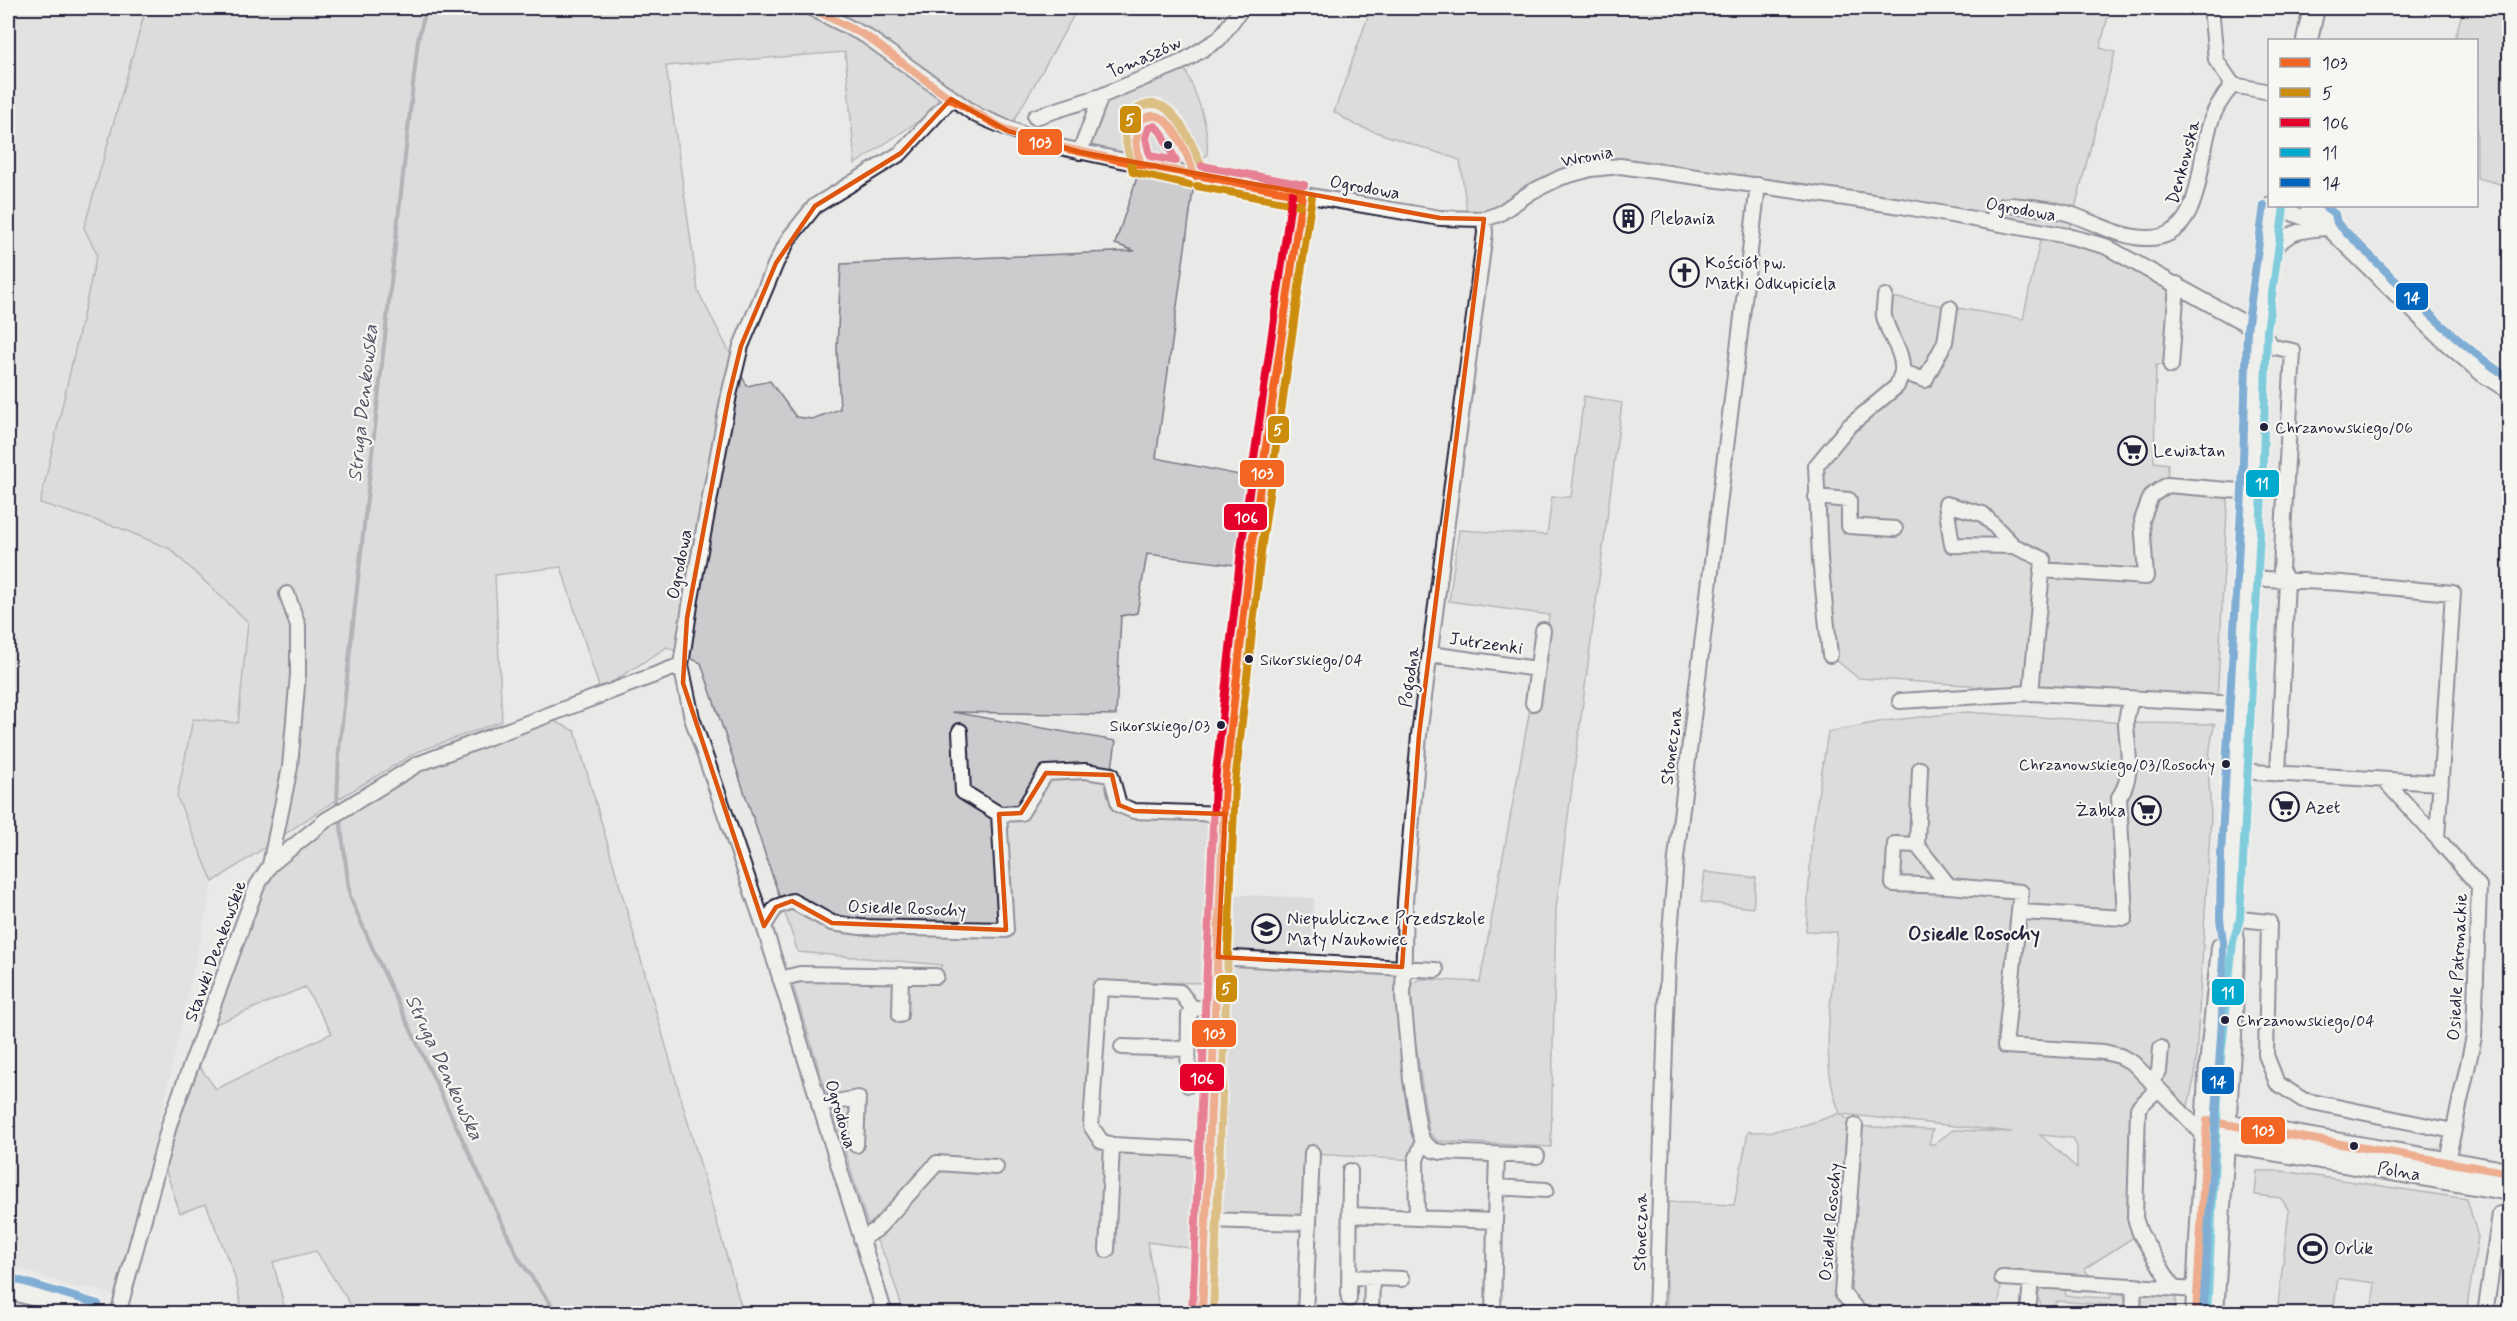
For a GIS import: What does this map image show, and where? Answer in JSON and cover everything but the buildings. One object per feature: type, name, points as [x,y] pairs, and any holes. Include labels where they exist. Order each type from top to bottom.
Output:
[{"type":"street","name":"Ogrodowa","points":[[811,8],[866,36],[976,116],[1008,130],[1080,152],[1302,195],[1440,218],[1468,220]]},
{"type":"street","name":"Tomaszów","points":[[1080,152],[1101,96],[1182,62],[1219,39],[1242,8]]},
{"type":"street","points":[[2211,8],[2216,60],[2233,85],[2268,92]]},
{"type":"street","points":[[2307,39],[2314,8]]},
{"type":"street","name":"Denkowska","points":[[1993,222],[1995,212],[2003,206],[2011,205],[2068,213],[2134,237],[2169,234],[2180,227],[2194,203],[2209,128],[2220,100],[2233,85]]},
{"type":"street","points":[[1035,117],[1101,96]]},
{"type":"street","name":"Ogrodowa","points":[[681,665],[689,609],[729,395],[741,346],[776,263],[790,237],[815,206],[901,153],[951,99]]},
{"type":"street","name":"Wronia","points":[[1468,220],[1484,219],[1499,213],[1531,192],[1562,177],[1610,166],[1667,171],[1758,185]]},
{"type":"street","name":"Ogrodowa","points":[[1758,185],[1993,222],[2068,236],[2104,246],[2257,330],[2274,347],[2293,351],[2281,570],[2287,580]]},
{"type":"street","name":"Słoneczna","points":[[1656,1314],[1668,957],[1676,858],[1758,185]]},
{"type":"street","points":[[1202,1314],[1226,782],[1252,543],[1302,195]]},
{"type":"street","points":[[2213,1314],[2206,1291],[2216,1131],[2223,939],[2230,918],[2252,492],[2257,330],[2275,207]]},
{"type":"street","points":[[2277,207],[2328,228],[2447,344],[2482,374],[2510,392]]},
{"type":"street","points":[[2309,207],[2326,220],[2328,228]]},
{"type":"street","name":"Pogodna","points":[[1423,1142],[1420,1136],[1412,1080],[1402,967],[1414,783],[1485,233],[1484,219]]},
{"type":"street","points":[[2265,264],[2276,246],[2291,233],[2328,228]]},
{"type":"street","points":[[2171,366],[2178,285]]},
{"type":"street","points":[[1830,655],[1815,476],[1821,459],[1848,427],[1897,386],[1903,362],[1884,314],[1885,296]]},
{"type":"street","points":[[1902,372],[1925,380],[1945,342],[1950,308]]},
{"type":"street","points":[[2041,570],[2146,577],[2142,520],[2151,496],[2167,485],[2252,492]]},
{"type":"street","points":[[1816,497],[1849,500],[1849,526],[1895,529]]},
{"type":"street","points":[[2014,546],[1952,545],[1946,504],[1983,514],[2014,546],[2043,559],[2031,693]]},
{"type":"street","points":[[2247,578],[2453,593],[2437,838]]},
{"type":"street","points":[[2278,774],[2287,580]]},
{"type":"street","name":"Stawki Denkowskie","points":[[118,1314],[170,1122],[257,886],[270,865],[290,767],[298,674],[298,626],[287,594]]},
{"type":"street","name":"Jutrzenki","points":[[1533,703],[1543,630]]},
{"type":"street","name":"Jutrzenki","points":[[1430,654],[1537,669]]},
{"type":"street","points":[[270,865],[326,820],[418,764],[681,665],[692,718],[764,926]]},
{"type":"street","points":[[1900,701],[2031,693],[2240,704]]},
{"type":"street","points":[[2020,912],[2125,918],[2119,797],[2127,785],[2129,736],[2126,723],[2131,700]]},
{"type":"street","points":[[960,731],[963,792],[999,814],[1021,813],[1046,773],[1085,771],[1111,775],[1119,805],[1134,811],[1225,814]]},
{"type":"street","points":[[1920,769],[1917,845],[1949,886]]},
{"type":"street","points":[[2236,771],[2441,783]]},
{"type":"street","name":"Osiedle Patronackie","points":[[2384,780],[2479,886],[2474,1037],[2445,1170]]},
{"type":"street","name":"Osiedle Rosochy","points":[[764,926],[776,907],[792,901],[832,923],[1006,930],[999,814]]},
{"type":"street","points":[[1917,845],[1895,844],[1893,884],[2021,892],[2005,1046],[2104,1052],[2120,1056],[2133,1063],[2186,1115],[2198,1131],[2216,1131]]},
{"type":"street","points":[[2230,918],[2270,922],[2266,1056],[2277,1083],[2303,1100],[2453,1131]]},
{"type":"street","name":"Ogrodowa","points":[[764,926],[885,1314]]},
{"type":"street","points":[[1218,957],[1436,970]]},
{"type":"street","points":[[780,979],[800,974],[936,976]]},
{"type":"street","points":[[900,1015],[901,975]]},
{"type":"street","points":[[1193,1009],[1180,992],[1100,988],[1091,1126],[1101,1141],[1112,1145],[1209,1150]]},
{"type":"street","points":[[1188,1085],[1189,1015],[1193,1009],[1216,1005]]},
{"type":"street","points":[[1122,1047],[1188,1049]]},
{"type":"street","points":[[2161,1048],[2155,1086],[2138,1108],[2135,1218],[2140,1233],[2174,1289]]},
{"type":"street","points":[[819,1105],[858,1098],[856,1145]]},
{"type":"street","name":"Osiedle Rosochy","points":[[1855,1126],[1842,1293],[1861,1314]]},
{"type":"street","points":[[2196,1314],[2206,1291],[2222,1179],[2216,1131]]},
{"type":"street","name":"Polna","points":[[2216,1131],[2252,1147],[2445,1170],[2510,1173]]},
{"type":"street","name":"Polna","points":[[2216,1131],[2445,1170],[2510,1190]]},
{"type":"street","points":[[1417,1218],[1416,1160],[1423,1142],[1433,1150],[1441,1152],[1537,1156]]},
{"type":"street","points":[[1107,1250],[1110,1233],[1112,1145]]},
{"type":"street","points":[[2222,1179],[2235,1161],[2252,1147]]},
{"type":"street","points":[[1305,1314],[1307,1223],[1312,1154]]},
{"type":"street","points":[[1493,1314],[1497,1154]]},
{"type":"street","points":[[861,1239],[876,1230],[937,1163],[996,1167]]},
{"type":"street","points":[[1350,1171],[1350,1299]]},
{"type":"street","points":[[1496,1187],[1546,1190]]},
{"type":"street","points":[[2485,1314],[2500,1214]]},
{"type":"street","points":[[1351,1215],[1495,1221]]},
{"type":"street","points":[[1206,1220],[1307,1223]]},
{"type":"street","points":[[1350,1277],[1402,1279]]},
{"type":"street","points":[[1371,1314],[1372,1278]]},
{"type":"street","points":[[2002,1278],[2206,1291]]},
{"type":"street","points":[[2028,1314],[2031,1280]]},
{"type":"street","points":[[2133,1314],[2134,1286]]},
{"type":"street","points":[[8,1288],[95,1314]]},
{"type":"highlighted area","points":[[951,99],[1008,131],[1080,152],[1440,218],[1484,219],[1419,735],[1402,967],[1218,957],[1225,814],[1134,811],[1119,805],[1112,775],[1046,773],[1021,813],[999,814],[1006,930],[832,923],[792,901],[776,907],[764,926],[683,683],[687,618],[729,395],[741,346],[776,263],[815,206],[901,153]]},
{"type":"shaded area","points":[[8,8],[146,8],[84,228],[97,254],[40,503],[120,528],[170,549],[248,622],[238,724],[193,720],[177,797],[213,882],[121,1297],[87,1287],[78,1289],[8,1264]]},
{"type":"shaded area","points":[[146,8],[1078,8],[1008,131],[951,99],[855,164],[845,52],[666,66],[698,291],[747,386],[770,381],[796,417],[812,419],[840,409],[837,349],[841,264],[1135,251],[1115,244],[1141,165],[1080,152],[1101,96],[1182,62],[1204,119],[1207,155],[1192,167],[1138,155],[1142,165],[1195,176],[1156,458],[1249,477],[1235,565],[1147,554],[1137,613],[1121,616],[1116,715],[952,712],[1116,741],[1111,775],[1119,805],[1215,814],[1209,983],[1093,981],[1113,987],[1107,987],[1091,1127],[1101,1140],[1200,1149],[1197,1249],[1147,1242],[1160,1313],[904,1313],[887,1261],[867,1222],[790,976],[936,976],[942,965],[798,952],[701,663],[667,647],[600,690],[561,567],[495,575],[502,721],[417,752],[330,804],[213,882],[177,797],[193,719],[238,723],[248,622],[170,549],[120,528],[40,503],[97,254],[84,228]],"holes":[[[1155,102],[1173,108],[1185,125],[1191,146],[1192,165],[1168,124],[1161,119],[1141,118]]]},
{"type":"shaded area","points":[[1371,8],[2110,8],[2100,48],[2115,52],[2068,235],[2177,284],[2171,366],[2156,365],[2154,462],[2168,464],[2167,485],[2228,491],[2217,702],[1998,695],[1998,687],[1858,678],[1830,655],[1815,476],[1902,372],[1885,296],[2023,319],[2042,231],[1667,171],[1576,172],[1499,214],[1468,220],[1460,160],[1355,125],[1334,112]]},
{"type":"shaded area","points":[[2463,8],[2509,8],[2509,186],[2478,178],[2478,39],[2455,39]]},
{"type":"shaded area","points":[[1584,396],[1622,403],[1556,909],[1551,1147],[1438,1141],[1429,1133],[1413,1024],[1411,985],[1419,979],[1480,982],[1530,709],[1539,709],[1549,615],[1449,601],[1459,530],[1547,535],[1552,497],[1571,497]]},
{"type":"shaded area","points":[[1966,712],[2126,723],[2215,724],[2209,758],[2211,816],[2195,1075],[2186,1115],[2158,1089],[2144,1102],[2140,1233],[2084,1269],[2097,1284],[2070,1282],[2070,1274],[2006,1270],[2002,1278],[1998,1313],[1667,1313],[1666,1202],[1734,1205],[1748,1132],[1795,1127],[1840,1113],[1833,1092],[1828,1046],[1837,932],[1806,931],[1812,835],[1828,732],[1884,721]],"holes":[[[1841,1114],[2012,1132],[1953,1130],[1934,1144],[1929,1144],[1933,1130],[1855,1126]],[[2040,1135],[2073,1138],[2077,1147],[2077,1168]]]},
{"type":"shaded area","points":[[544,716],[575,731],[743,1313],[356,1313],[316,1251],[273,1262],[286,1313],[243,1313],[234,1274],[206,1204],[180,1213],[164,1165],[199,1066],[216,1089],[332,1033],[305,987],[206,1028],[270,865],[418,764]]},
{"type":"shaded area","points":[[1705,872],[1756,878],[1753,908],[1701,902]]},
{"type":"shaded area","name":"Niepubliczne Przedszkole Mały Naukowiec","points":[[1221,894],[1314,898],[1311,962],[1218,957]]},
{"type":"shaded area","points":[[1218,957],[1402,967],[1419,1130],[1416,1160],[1312,1154],[1307,1223],[1206,1220]]},
{"type":"shaded area","points":[[2257,1171],[2282,1171],[2467,1199],[2478,1237],[2466,1313],[2371,1313],[2375,1283],[2338,1278],[2333,1313],[2277,1313],[2289,1211],[2281,1198],[2255,1195]]},
{"type":"shaded area","points":[[2047,1286],[2060,1286],[2065,1290],[2066,1296],[2110,1298],[2114,1291],[2122,1292],[2126,1300],[2126,1309],[2120,1313],[2114,1312],[2110,1305],[2057,1301],[2051,1309],[2042,1306],[2037,1298],[2039,1292]]},
{"type":"shaded area","points":[[2146,1293],[2176,1294],[2175,1313],[2136,1314],[2139,1298]]},
{"type":"waterway","name":"Struga Denkowska","points":[[337,803],[339,750],[418,40],[426,8]]},
{"type":"waterway","name":"Struga Denkowska","points":[[340,819],[350,897],[519,1259],[558,1314]]},
{"type":"transit line","name":"103","points":[[811,8],[866,36],[951,99],[1008,131],[1046,144],[1118,160],[1302,195]]},
{"type":"transit line","name":"5","points":[[1189,185],[1133,172],[1125,137],[1132,113],[1145,105],[1157,104],[1167,109],[1184,130],[1202,166]]},
{"type":"transit line","name":"103","points":[[1141,165],[1136,142],[1141,119],[1158,116],[1166,121],[1176,135],[1195,176]]},
{"type":"transit line","name":"106","points":[[1155,126],[1161,132],[1176,161],[1150,156],[1146,138],[1149,128],[1155,126]]},
{"type":"transit line","name":"106","points":[[1202,166],[1304,185]]},
{"type":"transit line","name":"5","points":[[1197,186],[1300,205]]},
{"type":"transit line","name":"106","points":[[1192,1314],[1215,781],[1242,542],[1292,194]]},
{"type":"transit line","name":"103","points":[[1202,1314],[1225,782],[1252,543],[1302,195]]},
{"type":"transit line","name":"5","points":[[1213,1314],[1235,783],[1262,544],[1312,196]]},
{"type":"transit line","name":"14","points":[[2203,1313],[2222,1020],[2221,854],[2242,492],[2247,330],[2264,205]]},
{"type":"transit line","name":"11","points":[[2207,1314],[2219,1077],[2233,941],[2240,919],[2262,493],[2267,331],[2284,207]]},
{"type":"transit line","name":"14","points":[[2325,207],[2335,214],[2337,223],[2441,325],[2510,379]]},
{"type":"transit line","name":"103","points":[[2196,1314],[2207,1121],[2510,1173]]},
{"type":"transit line","name":"14","points":[[11,1278],[98,1304]]},
{"type":"place","name":"Plebania","points":[[1629,218]]},
{"type":"place","name":"Kościół pw. Matki Odkupiciela","points":[[1684,272]]},
{"type":"place","name":"Chrzanowskiego/06","points":[[2264,427]]},
{"type":"place","name":"Lewiatan","points":[[2132,450]]},
{"type":"place","name":"Sikorskiego/04","points":[[1249,659]]},
{"type":"place","name":"Sikorskiego/03","points":[[1221,725]]},
{"type":"place","name":"Chrzanowskiego/03/Rosochy","points":[[2226,764]]},
{"type":"place","name":"Azet","points":[[2284,807]]},
{"type":"place","name":"Żabka","points":[[2147,810]]},
{"type":"place","name":"Niepubliczne Przedszkole Mały Naukowiec","points":[[1266,928]]},
{"type":"place","name":"Chrzanowskiego/04","points":[[2225,1020]]},
{"type":"place","name":"Orlik","points":[[2313,1248]]},
{"type":"district","name":"Osiedle Rosochy","points":[[1974,933]]}]
